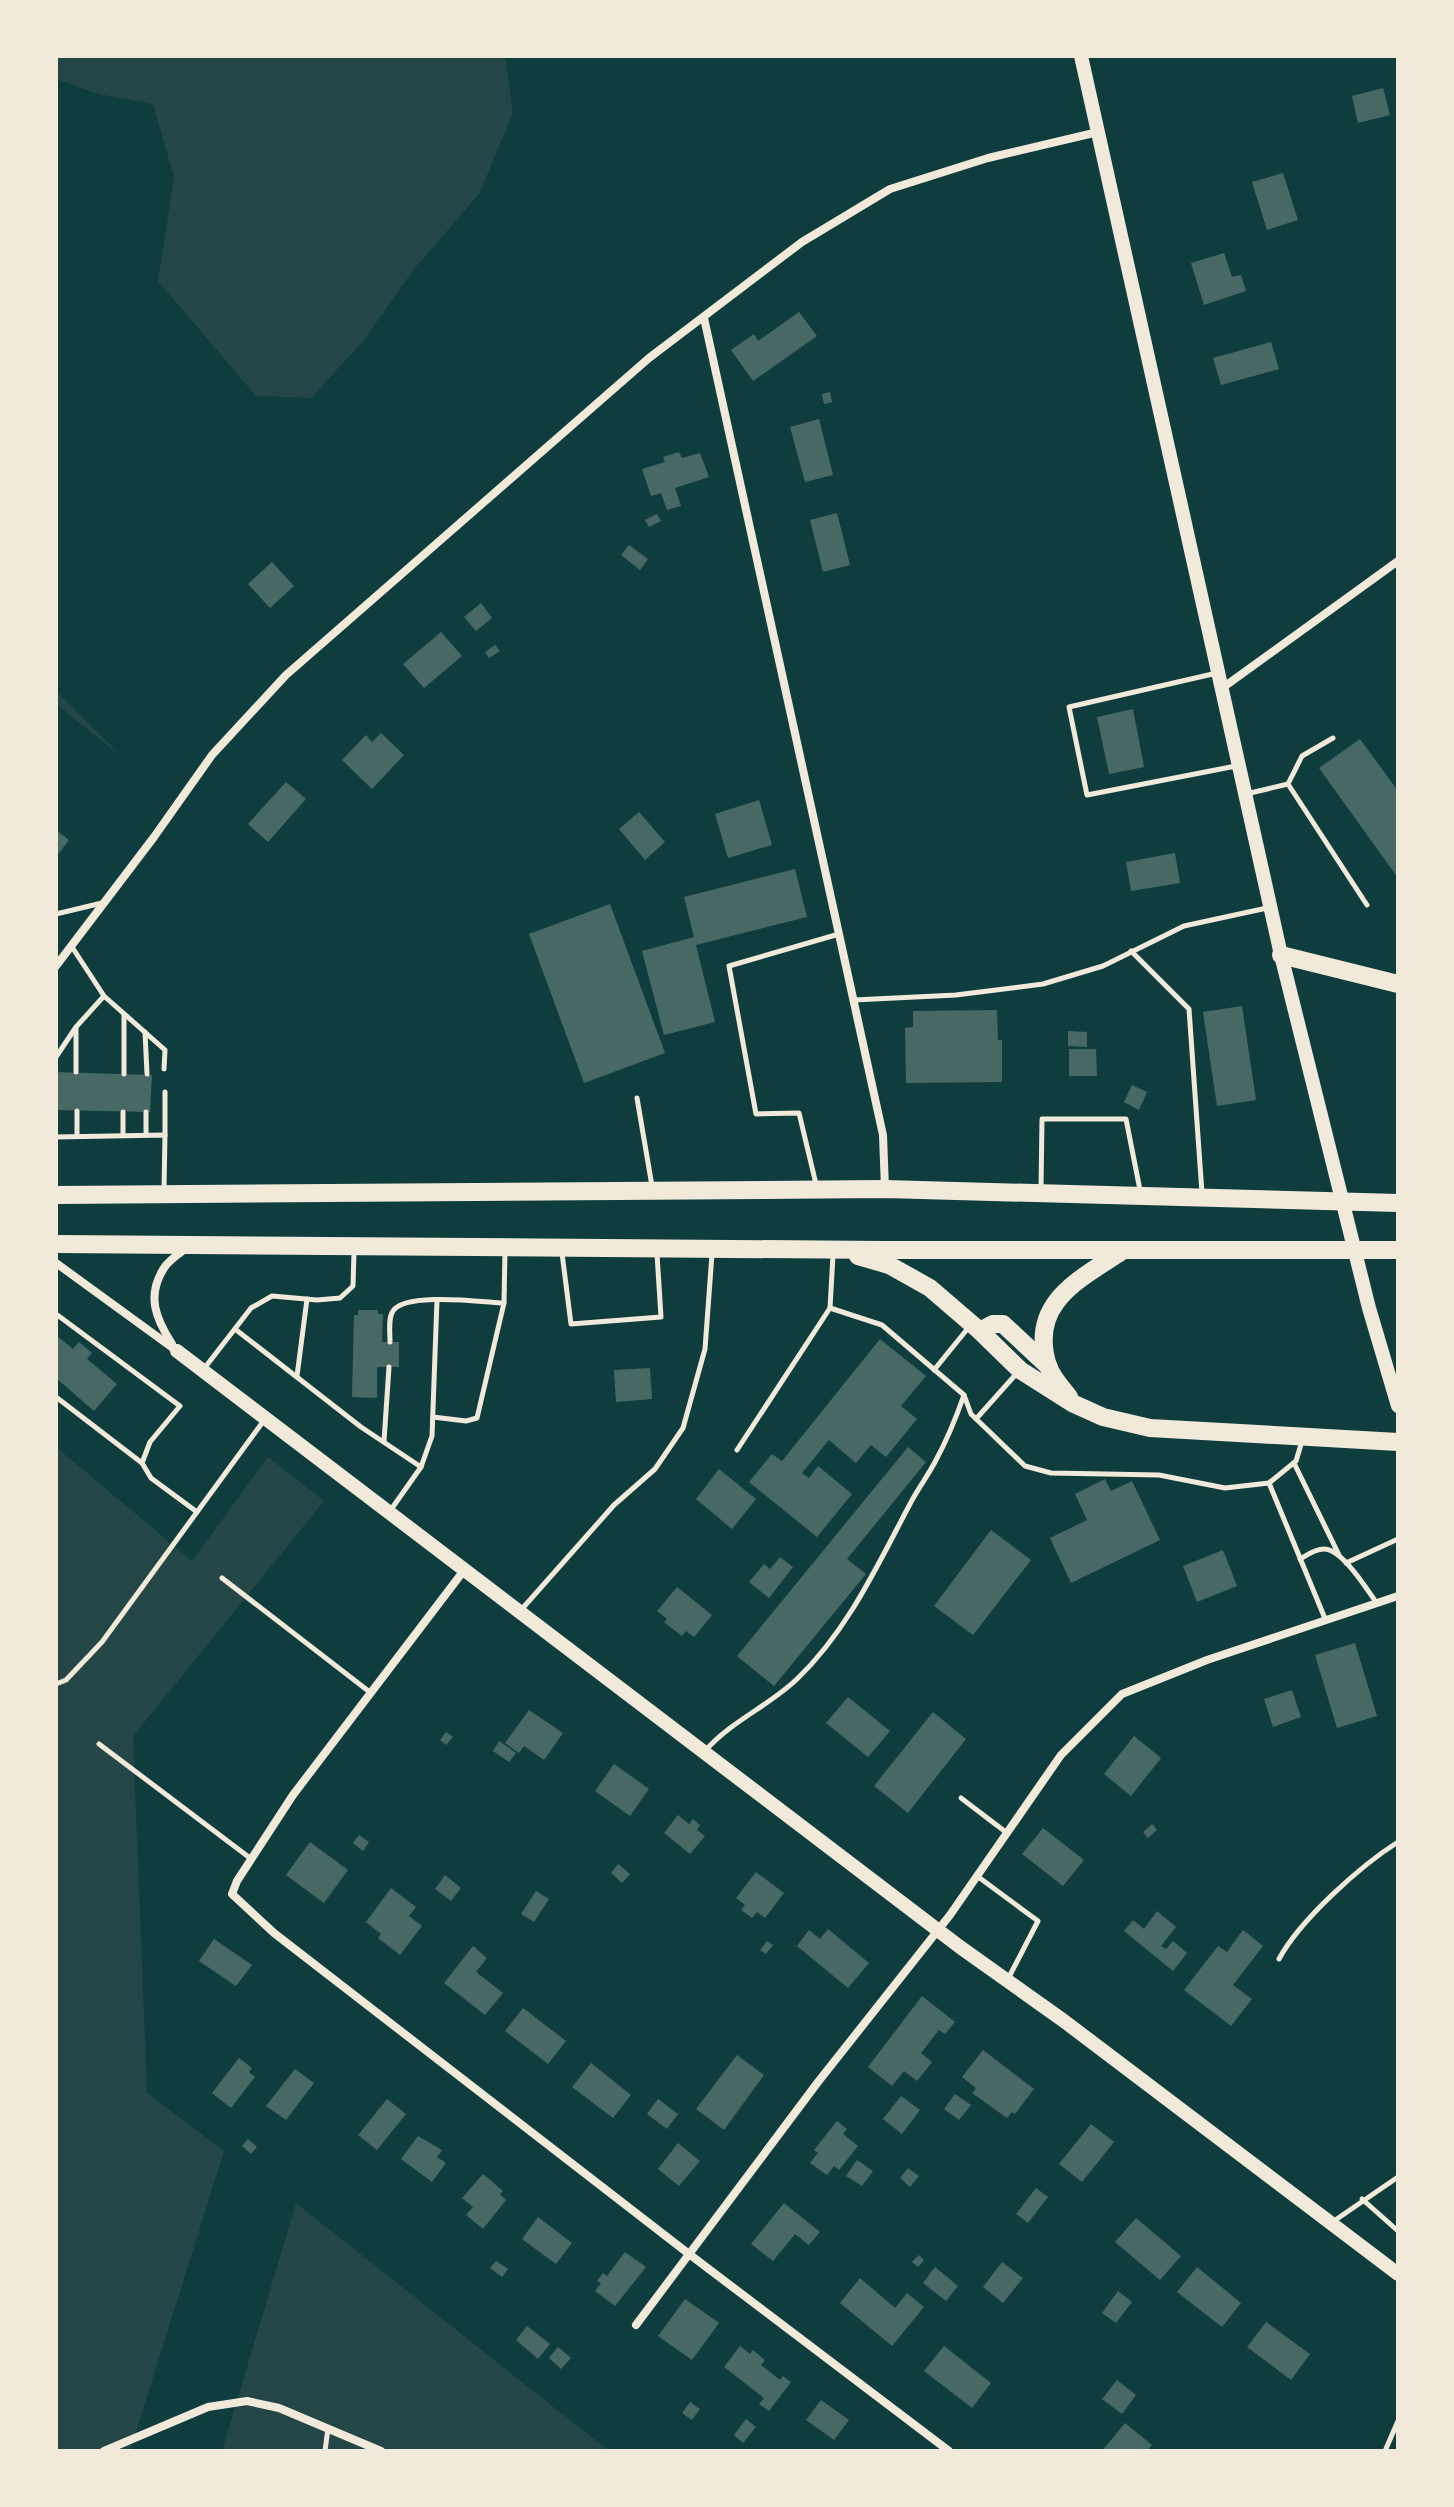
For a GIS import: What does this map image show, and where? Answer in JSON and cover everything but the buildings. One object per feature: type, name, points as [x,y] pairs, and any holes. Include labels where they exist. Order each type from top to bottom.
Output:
[{"type":"highway","points":[[1281,955],[1398,984]]},
{"type":"highway","points":[[56,1195],[885,1189],[1398,1203]]},
{"type":"highway","points":[[56,1244],[836,1250],[1398,1250]]},
{"type":"highway","points":[[836,1250],[889,1265],[930,1288],[1020,1370],[1072,1403],[1103,1417],[1150,1428],[1398,1442]]},
{"type":"highway","points":[[1049,1367],[1043,1334],[1051,1306],[1074,1283],[1122,1251]]},
{"type":"highway","points":[[976,1327],[1003,1324],[1049,1367],[1072,1403]]},
{"type":"street","points":[[1081,56],[1281,955],[1369,1308],[1398,1406]]},
{"type":"street","points":[[56,966],[212,755],[286,675],[649,358],[802,242],[890,189],[988,158],[1098,132]]},
{"type":"street","points":[[704,318],[883,1135],[885,1189]]},
{"type":"street","points":[[1221,690],[1398,561]]},
{"type":"street","points":[[177,1351],[156,1319],[154,1292],[164,1267],[190,1245]]},
{"type":"street","points":[[56,1263],[203,1370],[938,1930],[1398,2274]]},
{"type":"street","points":[[465,1568],[293,1795],[237,1881],[232,1894],[274,1933],[949,2451]]},
{"type":"street","points":[[636,2325],[818,2082],[938,1930],[1061,1755],[1122,1694],[1207,1660],[1398,1596]]},
{"type":"street","points":[[104,2451],[208,2407],[247,2401],[279,2408],[381,2451]]},
{"type":"lane","points":[[1217,673],[1069,707],[1087,795],[1237,766]]},
{"type":"lane","points":[[1244,795],[1288,784],[1302,756],[1333,738]]},
{"type":"lane","points":[[1288,784],[1367,905]]},
{"type":"lane","points":[[56,914],[105,902]]},
{"type":"lane","points":[[854,1000],[956,995],[1043,984],[1103,966],[1184,926],[1270,908]]},
{"type":"lane","points":[[817,1189],[799,1113],[756,1114],[729,966],[840,933]]},
{"type":"lane","points":[[71,946],[104,996],[165,1050],[164,1069]]},
{"type":"lane","points":[[1131,951],[1189,1009],[1202,1198]]},
{"type":"lane","points":[[56,1057],[76,1027],[104,996]]},
{"type":"lane","points":[[124,1014],[124,1074]]},
{"type":"lane","points":[[76,1027],[76,1072]]},
{"type":"lane","points":[[145,1032],[147,1074]]},
{"type":"lane","points":[[164,1196],[165,1092]]},
{"type":"lane","points":[[637,1098],[653,1191]]},
{"type":"lane","points":[[77,1111],[77,1135]]},
{"type":"lane","points":[[123,1112],[123,1135]]},
{"type":"lane","points":[[146,1112],[146,1135]]},
{"type":"lane","points":[[1040,1193],[1042,1119],[1126,1119],[1141,1196]]},
{"type":"lane","points":[[56,1137],[165,1135]]},
{"type":"lane","points":[[203,1370],[251,1308],[272,1296],[340,1298],[353,1286],[354,1246]]},
{"type":"lane","points":[[433,1417],[466,1421],[477,1418],[504,1303],[506,1248]]},
{"type":"lane","points":[[561,1248],[571,1324],[661,1317],[657,1249]]},
{"type":"lane","points":[[520,1610],[614,1505],[655,1469],[683,1428],[705,1349],[713,1249]]},
{"type":"lane","points":[[737,1450],[830,1308],[836,1250]]},
{"type":"lane","points":[[297,1377],[307,1299]]},
{"type":"lane","points":[[390,1342],[391,1313],[400,1303],[418,1299],[504,1303]]},
{"type":"lane","points":[[390,1511],[421,1467],[432,1436],[437,1300]]},
{"type":"lane","points":[[830,1308],[882,1325],[964,1395],[971,1414],[1025,1466],[1051,1473],[1159,1475],[1225,1488],[1269,1483],[1294,1463],[1304,1437]]},
{"type":"lane","points":[[56,1314],[180,1406],[150,1442],[142,1463]]},
{"type":"lane","points":[[934,1370],[976,1327]]},
{"type":"lane","points":[[235,1329],[421,1467]]},
{"type":"lane","points":[[384,1442],[389,1367]]},
{"type":"lane","points":[[976,1419],[1020,1370]]},
{"type":"lane","points":[[705,1751],[719,1734],[769,1703],[797,1679],[844,1621],[861,1597],[935,1463],[953,1427],[964,1395]]},
{"type":"lane","points":[[56,1397],[142,1463],[151,1478],[197,1512]]},
{"type":"lane","points":[[56,1684],[66,1680],[102,1642],[266,1418]]},
{"type":"lane","points":[[1294,1463],[1339,1555],[1377,1603]]},
{"type":"lane","points":[[1269,1483],[1326,1621]]},
{"type":"lane","points":[[1346,1563],[1398,1539]]},
{"type":"lane","points":[[1300,1559],[1325,1548],[1339,1555]]},
{"type":"lane","points":[[222,1578],[371,1693]]},
{"type":"lane","points":[[99,1744],[251,1859]]},
{"type":"lane","points":[[961,1798],[1007,1833]]},
{"type":"lane","points":[[1279,1959],[1287,1944],[1335,1894],[1375,1857],[1398,1842]]},
{"type":"lane","points":[[977,1876],[1038,1921],[1007,1980]]},
{"type":"lane","points":[[1330,2223],[1398,2177]]},
{"type":"lane","points":[[1362,2199],[1398,2231]]},
{"type":"lane","points":[[1385,2451],[1398,2421]]},
{"type":"lane","points":[[325,2451],[328,2427]]},
{"type":"shaded area","points":[[56,56],[505,56],[513,113],[479,194],[414,269],[364,340],[311,398],[256,396],[158,281],[174,177],[153,104],[99,94],[56,79]]},
{"type":"shaded area","points":[[56,691],[121,756],[56,704]]},
{"type":"shaded area","points":[[56,1447],[192,1561],[268,1457],[324,1501],[133,1736],[147,2093],[224,2151],[130,2451],[56,2451]]},
{"type":"shaded area","points":[[296,2203],[609,2451],[222,2451]]}]
